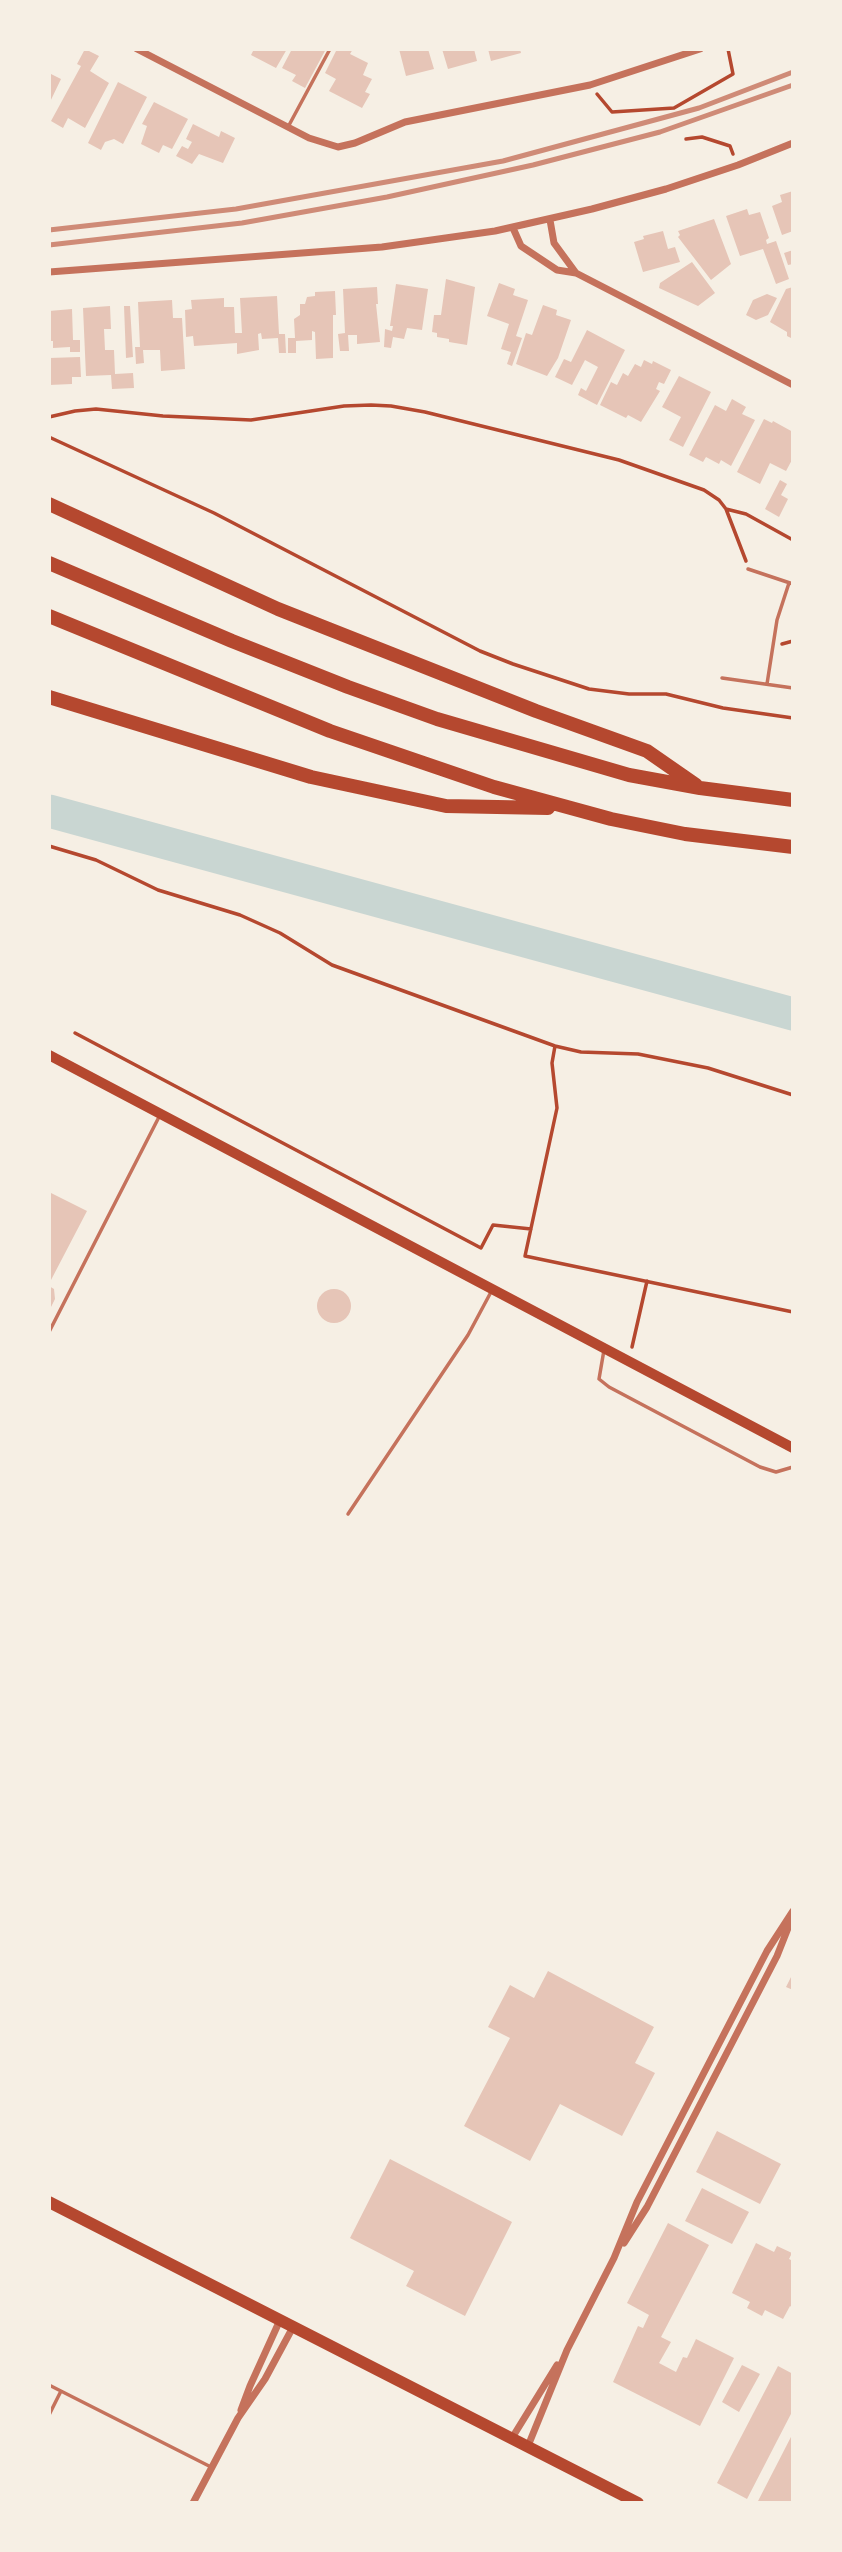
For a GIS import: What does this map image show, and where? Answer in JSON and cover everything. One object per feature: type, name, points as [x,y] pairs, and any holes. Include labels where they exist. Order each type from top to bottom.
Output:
[{"type":"highway","points":[[49,504],[278,609],[536,711],[647,751],[700,788]]},
{"type":"highway","points":[[49,564],[245,646],[437,719],[629,775],[700,788],[793,800]]},
{"type":"highway","points":[[49,616],[330,731],[460,776],[570,809],[685,834],[793,847]]},
{"type":"highway","points":[[49,697],[324,780],[446,806],[570,809]]},
{"type":"main road","points":[[49,1055],[793,1448]]},
{"type":"main road","points":[[49,2202],[638,2503]]},
{"type":"street","points":[[137,49],[288,127],[321,143],[338,147],[355,143],[405,122],[590,85],[701,49]]},
{"type":"street","points":[[49,272],[382,247],[513,228],[666,189],[793,143]]},
{"type":"street","points":[[550,220],[554,243],[576,273]]},
{"type":"street","points":[[513,228],[521,246],[540,261],[557,270],[576,273],[793,385]]},
{"type":"street","points":[[614,2258],[647,2207],[777,1956],[793,1913]]},
{"type":"street","points":[[512,2438],[567,2350],[614,2258],[649,2178],[767,1951],[793,1913]]},
{"type":"street","points":[[238,2418],[250,2385],[281,2320]]},
{"type":"street","points":[[193,2503],[238,2418],[265,2379],[293,2327]]},
{"type":"street","points":[[528,2446],[567,2350]]},
{"type":"lane","points":[[288,127],[330,49]]},
{"type":"lane","points":[[748,569],[791,583],[777,620],[767,684]]},
{"type":"lane","points":[[722,678],[793,688]]},
{"type":"lane","points":[[49,1332],[161,1113]]},
{"type":"lane","points":[[348,1514],[468,1335],[493,1290]]},
{"type":"lane","points":[[605,1348],[599,1379],[609,1387],[760,1467],[776,1472],[793,1467]]},
{"type":"lane","points":[[49,2385],[211,2467]]},
{"type":"lane","points":[[49,2415],[61,2391]]},
{"type":"path","points":[[590,85],[612,112],[674,108],[733,74],[727,49]]},
{"type":"path","points":[[686,139],[702,137],[730,146],[738,165]]},
{"type":"path","points":[[49,417],[96,409],[163,416],[251,420],[344,405],[391,406],[455,418],[619,460],[704,490],[719,500],[726,509],[745,556]]},
{"type":"path","points":[[49,438],[214,513],[481,651],[513,664],[589,689],[629,694],[666,694],[723,708],[793,718]]},
{"type":"path","points":[[726,509],[746,514],[793,540]]},
{"type":"path","points":[[780,644],[793,641]]},
{"type":"path","points":[[49,846],[96,860],[158,890],[240,915],[280,933],[332,964],[555,1046],[581,1052],[638,1054],[708,1068],[793,1095]]},
{"type":"path","points":[[75,1033],[481,1248],[492,1225],[531,1230]]},
{"type":"path","points":[[555,1046],[552,1063],[558,1108],[525,1256],[793,1312]]},
{"type":"path","points":[[634,1336],[647,1281]]},
{"type":"building","points":[[85,49],[99,56],[90,71],[109,83],[85,128],[68,118],[63,128],[51,121],[81,66],[77,64]]},
{"type":"building","points":[[254,49],[287,49],[276,68],[251,55]]},
{"type":"building","points":[[292,49],[326,49],[305,88],[292,81],[296,75],[282,68]]},
{"type":"building","points":[[337,49],[353,49],[350,54],[368,63],[363,75],[372,79],[365,92],[370,94],[362,108],[329,91],[336,79],[325,73]]},
{"type":"building","points":[[399,49],[428,49],[434,69],[406,76]]},
{"type":"building","points":[[442,49],[474,49],[477,61],[448,69]]},
{"type":"building","points":[[488,49],[520,49],[521,53],[491,61]]},
{"type":"building","points":[[49,73],[61,79],[49,104]]},
{"type":"building","points":[[118,82],[147,97],[123,144],[114,139],[105,142],[101,150],[88,143]]},
{"type":"building","points":[[154,102],[188,119],[172,149],[163,145],[159,153],[141,144],[147,126],[142,124]]},
{"type":"building","points":[[193,124],[219,137],[221,131],[235,138],[223,163],[199,154],[192,164],[176,156],[182,146],[188,149],[192,142],[186,139]]},
{"type":"building","points":[[793,191],[793,231],[782,235],[772,206],[782,202],[780,195]]},
{"type":"building","points":[[747,209],[749,215],[760,212],[769,238],[766,240],[767,244],[776,241],[789,279],[776,284],[763,249],[740,256],[726,216]]},
{"type":"building","points":[[714,219],[731,264],[711,280],[678,237],[678,231]]},
{"type":"building","points":[[663,231],[668,249],[675,247],[680,262],[643,272],[634,242],[644,239],[643,236]]},
{"type":"building","points":[[793,250],[793,264],[788,265],[784,253]]},
{"type":"building","points":[[692,262],[715,293],[698,306],[659,288],[660,283]]},
{"type":"building","points":[[446,279],[475,287],[467,345],[449,342],[449,339],[437,337],[437,333],[432,332],[434,315],[441,315]]},
{"type":"building","points":[[499,283],[515,289],[513,295],[528,300],[516,336],[522,338],[512,366],[507,364],[511,352],[501,349],[509,324],[487,316]]},
{"type":"building","points":[[396,284],[428,289],[422,330],[407,328],[404,339],[393,337],[391,348],[384,347],[385,329],[392,331],[393,326],[390,326]]},
{"type":"building","points":[[377,287],[380,342],[357,344],[357,335],[348,335],[349,351],[340,351],[338,334],[345,333],[343,289]]},
{"type":"building","points":[[793,287],[793,339],[770,322],[786,289]]},
{"type":"building","points":[[335,291],[333,358],[316,359],[315,332],[312,331],[312,340],[296,341],[296,353],[288,353],[288,338],[295,338],[294,319],[300,315],[300,304],[305,304],[307,297],[315,296],[315,292]]},
{"type":"building","points":[[767,294],[777,298],[768,315],[756,320],[746,315],[753,300]]},
{"type":"building","points":[[277,296],[279,334],[285,334],[286,353],[279,353],[278,338],[262,339],[261,333],[258,334],[259,350],[237,354],[237,343],[194,346],[193,336],[186,337],[185,310],[192,309],[191,300],[224,298],[224,307],[234,307],[235,333],[242,333],[240,298]]},
{"type":"building","points":[[172,300],[173,318],[182,318],[185,369],[161,371],[160,350],[143,350],[144,363],[136,364],[135,347],[140,347],[138,302]]},
{"type":"building","points":[[543,305],[557,310],[556,315],[571,320],[558,358],[547,376],[516,364],[526,333],[532,335]]},
{"type":"building","points":[[110,306],[111,329],[104,329],[105,350],[114,350],[115,374],[133,373],[134,388],[112,389],[111,375],[86,376],[83,308]]},
{"type":"building","points":[[124,306],[130,306],[133,357],[126,358]]},
{"type":"building","points":[[72,309],[73,340],[80,340],[80,352],[70,352],[70,347],[53,348],[53,341],[49,341],[49,311]]},
{"type":"building","points":[[587,330],[625,350],[597,405],[578,395],[581,388],[586,391],[598,367],[585,360],[572,385],[555,377],[564,359],[571,362]]},
{"type":"building","points":[[80,357],[81,377],[72,377],[72,384],[49,385],[49,358]]},
{"type":"building","points":[[644,360],[652,364],[653,361],[671,370],[664,384],[659,382],[656,389],[660,391],[641,422],[600,405],[611,382],[617,385],[623,373],[628,376],[635,364],[641,367]]},
{"type":"building","points":[[679,376],[711,392],[683,447],[669,440],[681,417],[662,407]]},
{"type":"building","points":[[732,399],[746,407],[742,414],[755,420],[731,466],[721,460],[719,464],[706,457],[703,462],[689,455],[715,405],[726,411]]},
{"type":"building","points":[[764,419],[793,432],[793,458],[786,471],[770,463],[760,484],[737,472]]},
{"type":"building","points":[[780,480],[787,484],[781,495],[788,499],[779,517],[765,509]]},
{"type":"building","points":[[49,1192],[87,1211],[51,1280],[49,1280]]},
{"type":"building","points":[[49,1286],[54,1289],[55,1299],[49,1311]]},
{"type":"building","points":[[334,1289],[346,1294],[351,1306],[346,1318],[334,1323],[322,1318],[317,1306],[322,1294]]},
{"type":"building","points":[[548,1971],[654,2027],[635,2063],[655,2073],[622,2136],[560,2104],[530,2161],[464,2126],[510,2038],[488,2027],[510,1985],[534,1998]]},
{"type":"building","points":[[793,1973],[793,1990],[786,1987]]},
{"type":"building","points":[[717,2131],[781,2164],[760,2204],[696,2172]]},
{"type":"building","points":[[390,2159],[512,2222],[465,2316],[406,2286],[414,2271],[350,2238]]},
{"type":"building","points":[[702,2188],[749,2212],[732,2244],[685,2221]]},
{"type":"building","points":[[668,2223],[709,2245],[661,2337],[671,2342],[659,2363],[676,2372],[683,2357],[687,2358],[696,2339],[734,2358],[700,2426],[613,2382],[638,2326],[643,2328],[649,2315],[627,2303]]},
{"type":"building","points":[[756,2243],[774,2252],[777,2246],[792,2253],[789,2259],[793,2261],[793,2308],[790,2306],[783,2319],[765,2310],[762,2316],[747,2308],[750,2302],[732,2293]]},
{"type":"building","points":[[742,2365],[760,2374],[739,2412],[722,2402]]},
{"type":"building","points":[[778,2366],[793,2374],[793,2410],[747,2499],[717,2483]]},
{"type":"building","points":[[793,2433],[792,2503],[757,2503]]},
{"type":"waterway","points":[[49,811],[793,1014]]},
{"type":"railway","points":[[49,230],[236,209],[503,161],[699,108],[793,72]]},
{"type":"railway","points":[[49,245],[242,223],[387,197],[533,165],[660,132],[793,85]]}]
